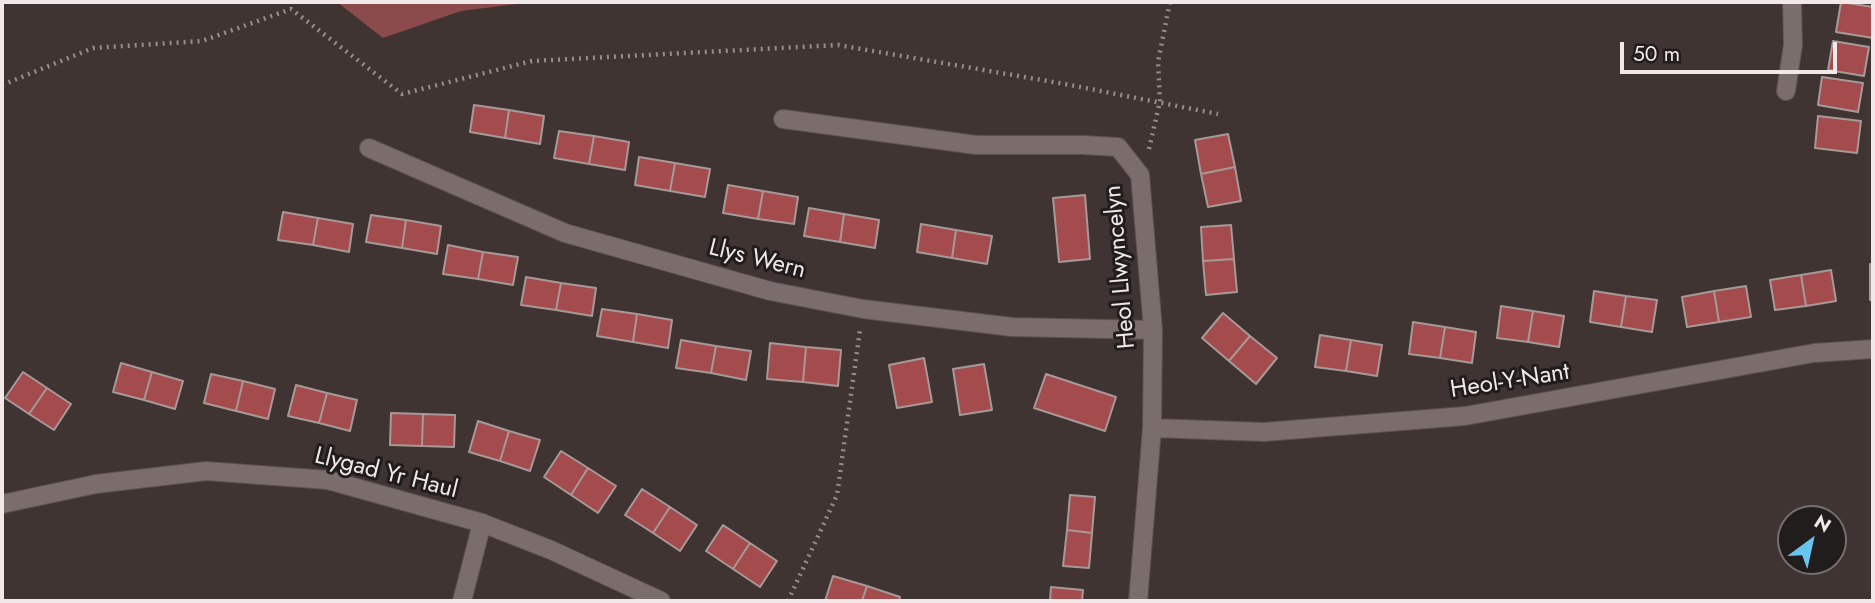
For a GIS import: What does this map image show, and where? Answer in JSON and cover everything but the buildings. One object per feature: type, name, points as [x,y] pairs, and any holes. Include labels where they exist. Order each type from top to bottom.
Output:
[{"type":"street","points":[[1786,91],[1793,45],[1792,2]]},
{"type":"street","name":"Heol Llwyncelyn","points":[[783,118],[976,145],[1118,147],[1140,175],[1153,330],[1152,428],[1138,601]]},
{"type":"street","name":"Llys Wern","points":[[369,148],[565,233],[770,291],[863,309],[1012,327],[1153,330]]},
{"type":"street","name":"Heol-Y-Nant","points":[[1152,428],[1264,432],[1465,416],[1814,354],[1873,349]]},
{"type":"street","name":"Llygad Yr Haul","points":[[2,504],[96,484],[206,471],[328,480],[482,523],[662,601]]},
{"type":"street","points":[[462,601],[482,523]]},
{"type":"path","points":[[1140,175],[1160,102],[1158,62],[1170,2]]},
{"type":"path","points":[[2,85],[93,48],[202,41],[291,9],[402,94],[532,61],[838,45],[1218,114]]},
{"type":"path","points":[[788,601],[837,495],[863,309]]},
{"type":"shaded area","points":[[337,2],[518,2],[461,11],[383,38]]}]
